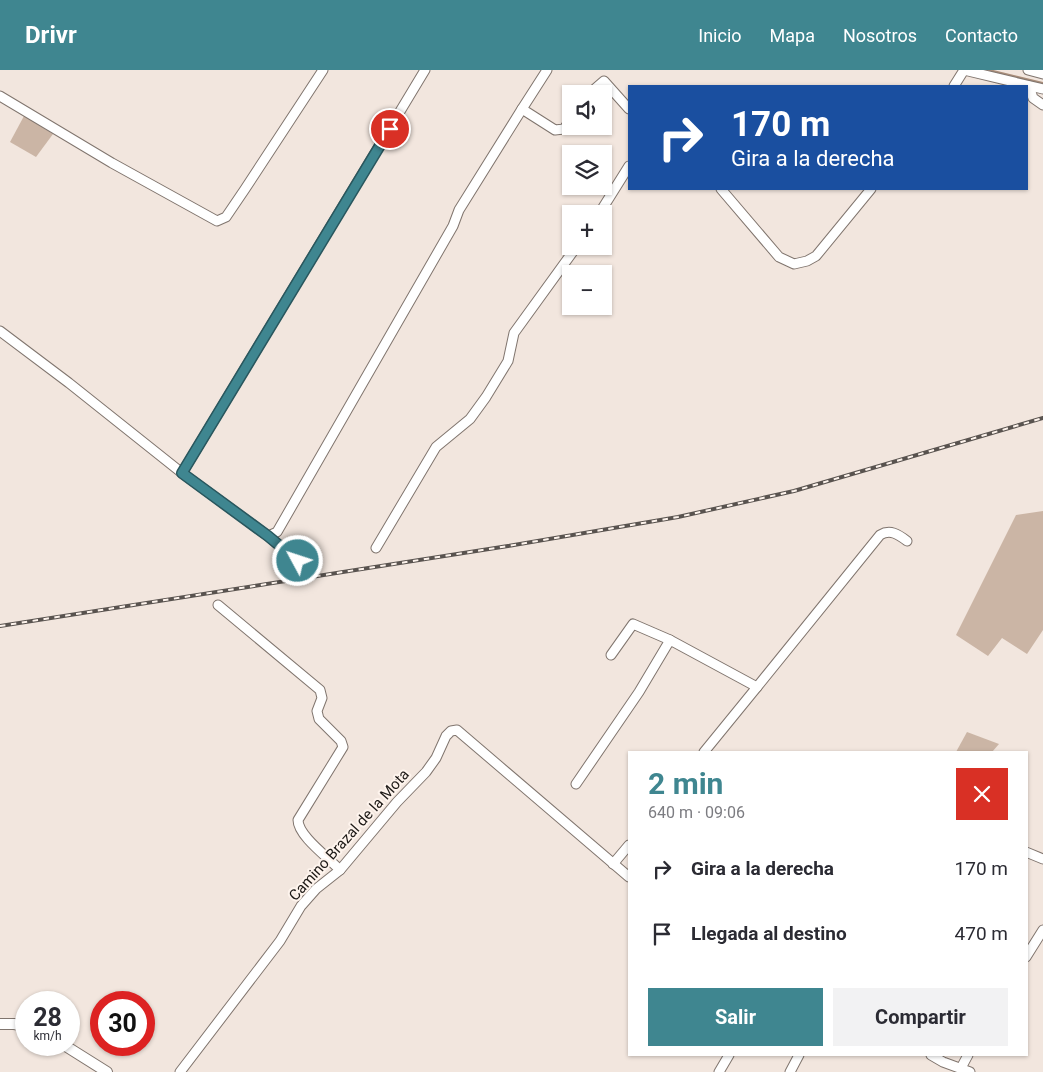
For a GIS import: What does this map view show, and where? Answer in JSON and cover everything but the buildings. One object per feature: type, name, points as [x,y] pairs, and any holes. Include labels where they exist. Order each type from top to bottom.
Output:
[{"type":"main road","points":[[0,1024],[15,1024]]},
{"type":"main road","points":[[80,1055],[107,1072]]},
{"type":"street","points":[[0,96],[112,163],[217,221],[226,217],[323,70]]},
{"type":"street","points":[[182,473],[425,70]]},
{"type":"street","points":[[268,536],[277,532],[444,242],[459,210],[547,70]]},
{"type":"street","points":[[955,85],[964,70],[992,73],[1026,85]]},
{"type":"street","points":[[1028,70],[1043,74]]},
{"type":"street","points":[[1029,86],[1043,89]]},
{"type":"street","points":[[1029,86],[1033,98],[1043,105]]},
{"type":"street","points":[[612,90],[628,108]]},
{"type":"street","points":[[522,109],[555,130],[562,129]]},
{"type":"street","points":[[605,205],[628,168]]},
{"type":"street","points":[[722,190],[779,256],[794,264],[816,256],[870,190]]},
{"type":"street","points":[[376,548],[436,447],[470,419],[486,397],[508,361],[514,333],[570,255]]},
{"type":"street","points":[[0,331],[298,561]]},
{"type":"street","points":[[705,751],[880,535],[890,531],[907,541]]},
{"type":"street","points":[[218,605],[320,690],[322,698],[317,711],[318,719],[341,740],[343,747],[298,820],[298,826],[304,835],[340,870]]},
{"type":"street","points":[[611,655],[633,624],[670,640],[757,687]]},
{"type":"street","points":[[576,784],[639,692],[670,640]]},
{"type":"street","name":"Camino Brazal de la Mota","points":[[180,1072],[280,941],[301,906],[316,888],[340,870],[396,802],[426,772],[451,730],[457,730],[628,876]]},
{"type":"street","points":[[612,864],[628,846]]},
{"type":"street","points":[[1028,853],[1043,858]]},
{"type":"street","points":[[1028,954],[1043,930]]},
{"type":"street","points":[[719,1072],[728,1056]]},
{"type":"street","points":[[790,1072],[799,1056]]},
{"type":"street","points":[[933,1056],[970,1072]]},
{"type":"street","points":[[961,1068],[967,1056]]},
{"type":"shaded area","points":[[24,116],[53,134],[36,157],[10,142]]},
{"type":"shaded area","points":[[1043,511],[1043,630],[1027,654],[1002,638],[988,656],[956,635],[1016,515]]},
{"type":"shaded area","points":[[967,732],[999,744],[993,751],[957,751]]},
{"type":"waterway","points":[[989,70],[1043,83]]},
{"type":"railway","points":[[0,626],[508,546],[678,517],[794,491],[1043,418]]},
{"type":"route","points":[[298,561],[268,536],[182,473],[390,129]]}]
